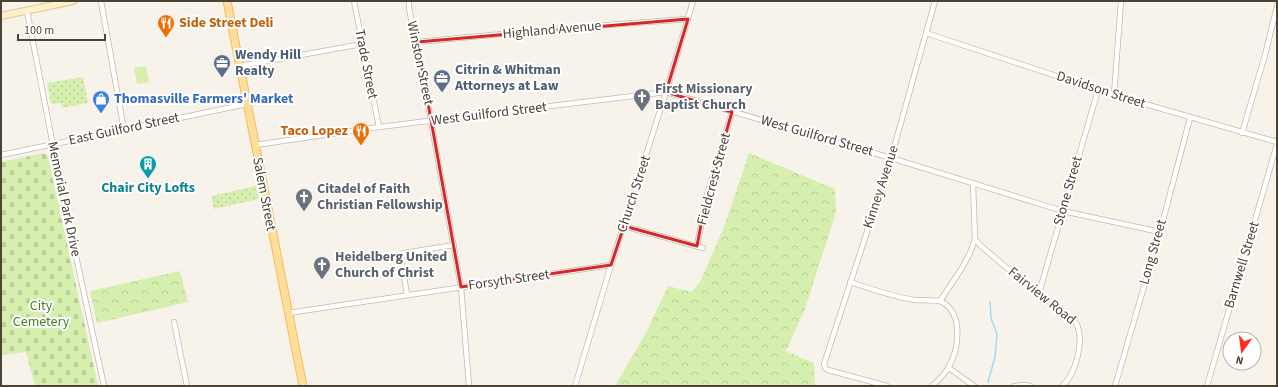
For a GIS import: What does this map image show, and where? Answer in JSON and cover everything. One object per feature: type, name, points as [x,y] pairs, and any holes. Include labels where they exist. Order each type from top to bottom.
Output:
[{"type":"main road","points":[[1,16],[73,1]]},
{"type":"main road","name":"Salem Street","points":[[227,1],[303,386]]},
{"type":"street","points":[[101,1],[124,130]]},
{"type":"street","name":"Trade Street","points":[[354,1],[378,127]]},
{"type":"street","name":"Winston Street","points":[[409,1],[409,8],[432,121],[461,287],[469,386]]},
{"type":"street","name":"Church Street","points":[[575,386],[693,1]]},
{"type":"street","name":"Kinney Avenue","points":[[887,386],[828,370],[825,368],[824,364],[890,158],[935,1]]},
{"type":"street","points":[[1114,95],[1121,1]]},
{"type":"street","points":[[1242,132],[1265,55],[1277,6]]},
{"type":"street","name":"Memorial Park Drive","points":[[27,11],[60,187],[104,386]]},
{"type":"street","name":"Highland Avenue","points":[[417,42],[566,28],[688,19]]},
{"type":"street","name":"Davidson Street","points":[[926,32],[1098,90],[1277,143]]},
{"type":"street","points":[[240,66],[362,44]]},
{"type":"street","name":"Stone Street","points":[[1039,293],[1098,90]]},
{"type":"street","name":"West Guilford Street","points":[[255,145],[378,127],[666,92],[1063,211],[1160,232]]},
{"type":"street","name":"East Guilford Street","points":[[1,155],[247,104]]},
{"type":"street","name":"Fieldcrest Street","points":[[697,246],[707,195],[732,112]]},
{"type":"street","name":"Long Street","points":[[1115,386],[1160,232],[1190,118]]},
{"type":"street","name":"Barnwell Street","points":[[1207,386],[1277,143]]},
{"type":"street","points":[[940,301],[962,268],[975,239],[973,184]]},
{"type":"street","points":[[624,226],[703,248]]},
{"type":"street","name":"Fairview Road","points":[[975,239],[1008,269],[1076,323],[1080,332],[1080,342],[1074,366],[1068,380],[1062,386]]},
{"type":"street","points":[[407,295],[401,258],[402,255],[404,253],[454,245]]},
{"type":"street","name":"Forsyth Street","points":[[288,313],[611,265]]},
{"type":"street","points":[[850,282],[886,294],[904,298],[940,301],[947,305],[953,312],[957,323],[957,342],[949,368],[932,386]]},
{"type":"street","points":[[174,322],[187,386]]},
{"type":"street","points":[[949,368],[974,386]]},
{"type":"street","points":[[1014,386],[1030,386]]},
{"type":"highlighted area","points":[[688,19],[666,92],[732,112],[704,209],[697,246],[624,226],[611,265],[461,287],[417,42]]},
{"type":"green space","points":[[146,66],[149,82],[137,84],[134,68]]},
{"type":"green space","points":[[83,77],[88,103],[62,108],[61,103],[51,104],[47,83]]},
{"type":"green space","name":"City Cemetery","points":[[44,153],[48,156],[98,386],[35,386],[26,352],[1,355],[1,162]]},
{"type":"green space","points":[[749,153],[835,189],[836,212],[805,309],[786,351],[814,363],[815,386],[615,386],[646,333],[668,286],[691,292],[700,282],[724,227]]},
{"type":"green space","points":[[256,186],[259,199],[214,209],[211,196]]},
{"type":"green space","points":[[180,271],[188,302],[97,323],[90,291]]},
{"type":"waterway","points":[[988,382],[995,357],[997,334],[991,318],[990,302]]},
{"type":"place","name":"Side Street Deli","points":[[166,38]]},
{"type":"place","name":"Wendy Hill Realty","points":[[222,78]]},
{"type":"place","name":"Citrin & Whitman Attorneys at Law","points":[[442,93]]},
{"type":"place","name":"First Missionary Baptist Church","points":[[642,112]]},
{"type":"place","name":"Thomasville Farmers' Market","points":[[101,114]]},
{"type":"place","name":"Taco Lopez","points":[[361,146]]},
{"type":"place","name":"Chair City Lofts","points":[[148,179]]},
{"type":"place","name":"Citadel of Faith Christian Fellowship","points":[[304,212]]},
{"type":"place","name":"Heidelberg United Church of Christ","points":[[322,280]]}]
